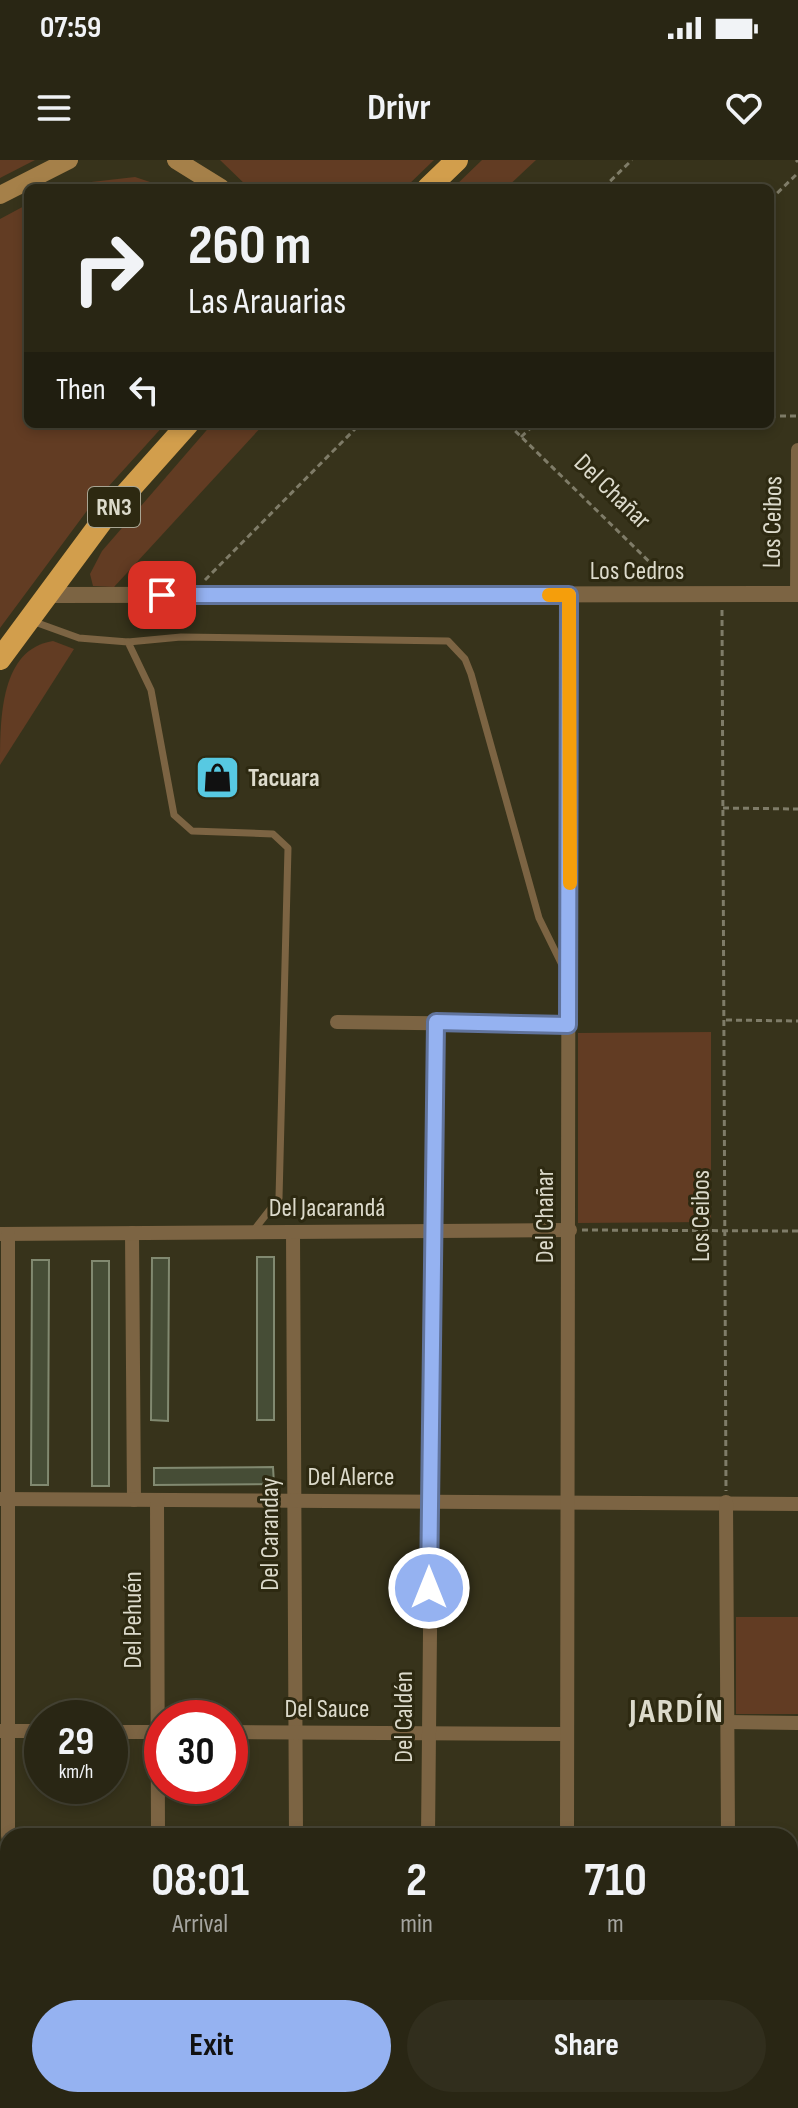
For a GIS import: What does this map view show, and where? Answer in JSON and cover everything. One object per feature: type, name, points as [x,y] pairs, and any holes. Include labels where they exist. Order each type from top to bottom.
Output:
[{"type":"highway","points":[[432,184],[457,160]]},
{"type":"highway","name":"RN3","points":[[0,659],[105,517],[184,428]]},
{"type":"main road","points":[[0,195],[69,160]]},
{"type":"main road","points":[[176,160],[215,184]]},
{"type":"street","name":"Los Ceibos","points":[[798,450],[798,595]]},
{"type":"street","name":"Los Cedros","points":[[45,595],[798,595]]},
{"type":"street","name":"Del Chañar","points":[[567,1828],[569,595]]},
{"type":"street","points":[[337,1022],[568,1025]]},
{"type":"street","name":"Del Caldén","points":[[428,1828],[436,1022]]},
{"type":"street","name":"Del Jacarandá","points":[[4,1234],[570,1230]]},
{"type":"street","name":"Del Caranday","points":[[293,1232],[296,1828]]},
{"type":"street","points":[[132,1233],[134,1500]]},
{"type":"street","points":[[4,1234],[3,1731],[8,1828]]},
{"type":"street","name":"Del Alerce","points":[[3,1499],[798,1504]]},
{"type":"street","name":"Del Pehuén","points":[[157,1500],[160,1700]]},
{"type":"street","points":[[726,1502],[728,1828]]},
{"type":"street","points":[[727,1722],[798,1723]]},
{"type":"street","points":[[3,1731],[24,1731]]},
{"type":"street","name":"Del Sauce","points":[[248,1732],[567,1734]]},
{"type":"street","name":"Del Pehuén","points":[[158,1828],[159,1804]]},
{"type":"lane","points":[[27,620],[79,638],[128,642],[181,637],[448,641],[455,646],[471,674],[539,918],[570,981]]},
{"type":"lane","points":[[128,642],[151,690],[174,815],[192,831],[273,834],[288,848],[279,1198],[253,1232]]},
{"type":"path","points":[[607,184],[632,160]]},
{"type":"path","points":[[774,196],[798,173]]},
{"type":"path","points":[[774,416],[798,416]]},
{"type":"path","points":[[191,595],[356,428]]},
{"type":"path","name":"Del Chañar","points":[[512,428],[683,595]]},
{"type":"path","points":[[521,437],[531,428]]},
{"type":"path","name":"Los Ceibos","points":[[722,595],[726,1502]]},
{"type":"path","points":[[723,808],[798,809]]},
{"type":"path","points":[[724,1020],[798,1021]]},
{"type":"path","points":[[570,1230],[798,1231]]},
{"type":"shaded area","points":[[0,160],[35,160],[0,178]]},
{"type":"shaded area","points":[[220,160],[434,160],[409,184],[245,184]]},
{"type":"shaded area","points":[[482,160],[536,160],[510,184],[457,184]]},
{"type":"shaded area","points":[[135,177],[156,184],[74,184]]},
{"type":"shaded area","points":[[24,206],[24,428],[161,428],[89,508],[0,628],[0,219]]},
{"type":"shaded area","points":[[209,428],[260,428],[114,587],[93,586],[90,574],[102,551]]},
{"type":"shaded area","points":[[53,641],[74,649],[0,765],[3,708],[13,672],[22,657],[36,647]]},
{"type":"shaded area","points":[[711,1032],[711,1222],[578,1223],[578,1033]]},
{"type":"shaded area","points":[[736,1617],[798,1617],[798,1714],[736,1714]]},
{"type":"building","points":[[257,1257],[274,1257],[274,1420],[257,1420]]},
{"type":"building","points":[[152,1258],[169,1258],[168,1421],[151,1420]]},
{"type":"building","points":[[32,1260],[49,1260],[48,1485],[31,1485]]},
{"type":"building","points":[[92,1261],[109,1261],[109,1486],[92,1486]]},
{"type":"building","points":[[273,1467],[274,1484],[154,1485],[154,1468]]},
{"type":"slow traffic","points":[[549,595],[569,595],[570,883]]},
{"type":"place","name":"Tacuara","points":[[217,778]]},
{"type":"district","name":"JARDÍN","points":[[677,1711]]},
{"type":"route","points":[[162,595],[569,595],[568,1025],[436,1022],[429,1588]]}]
